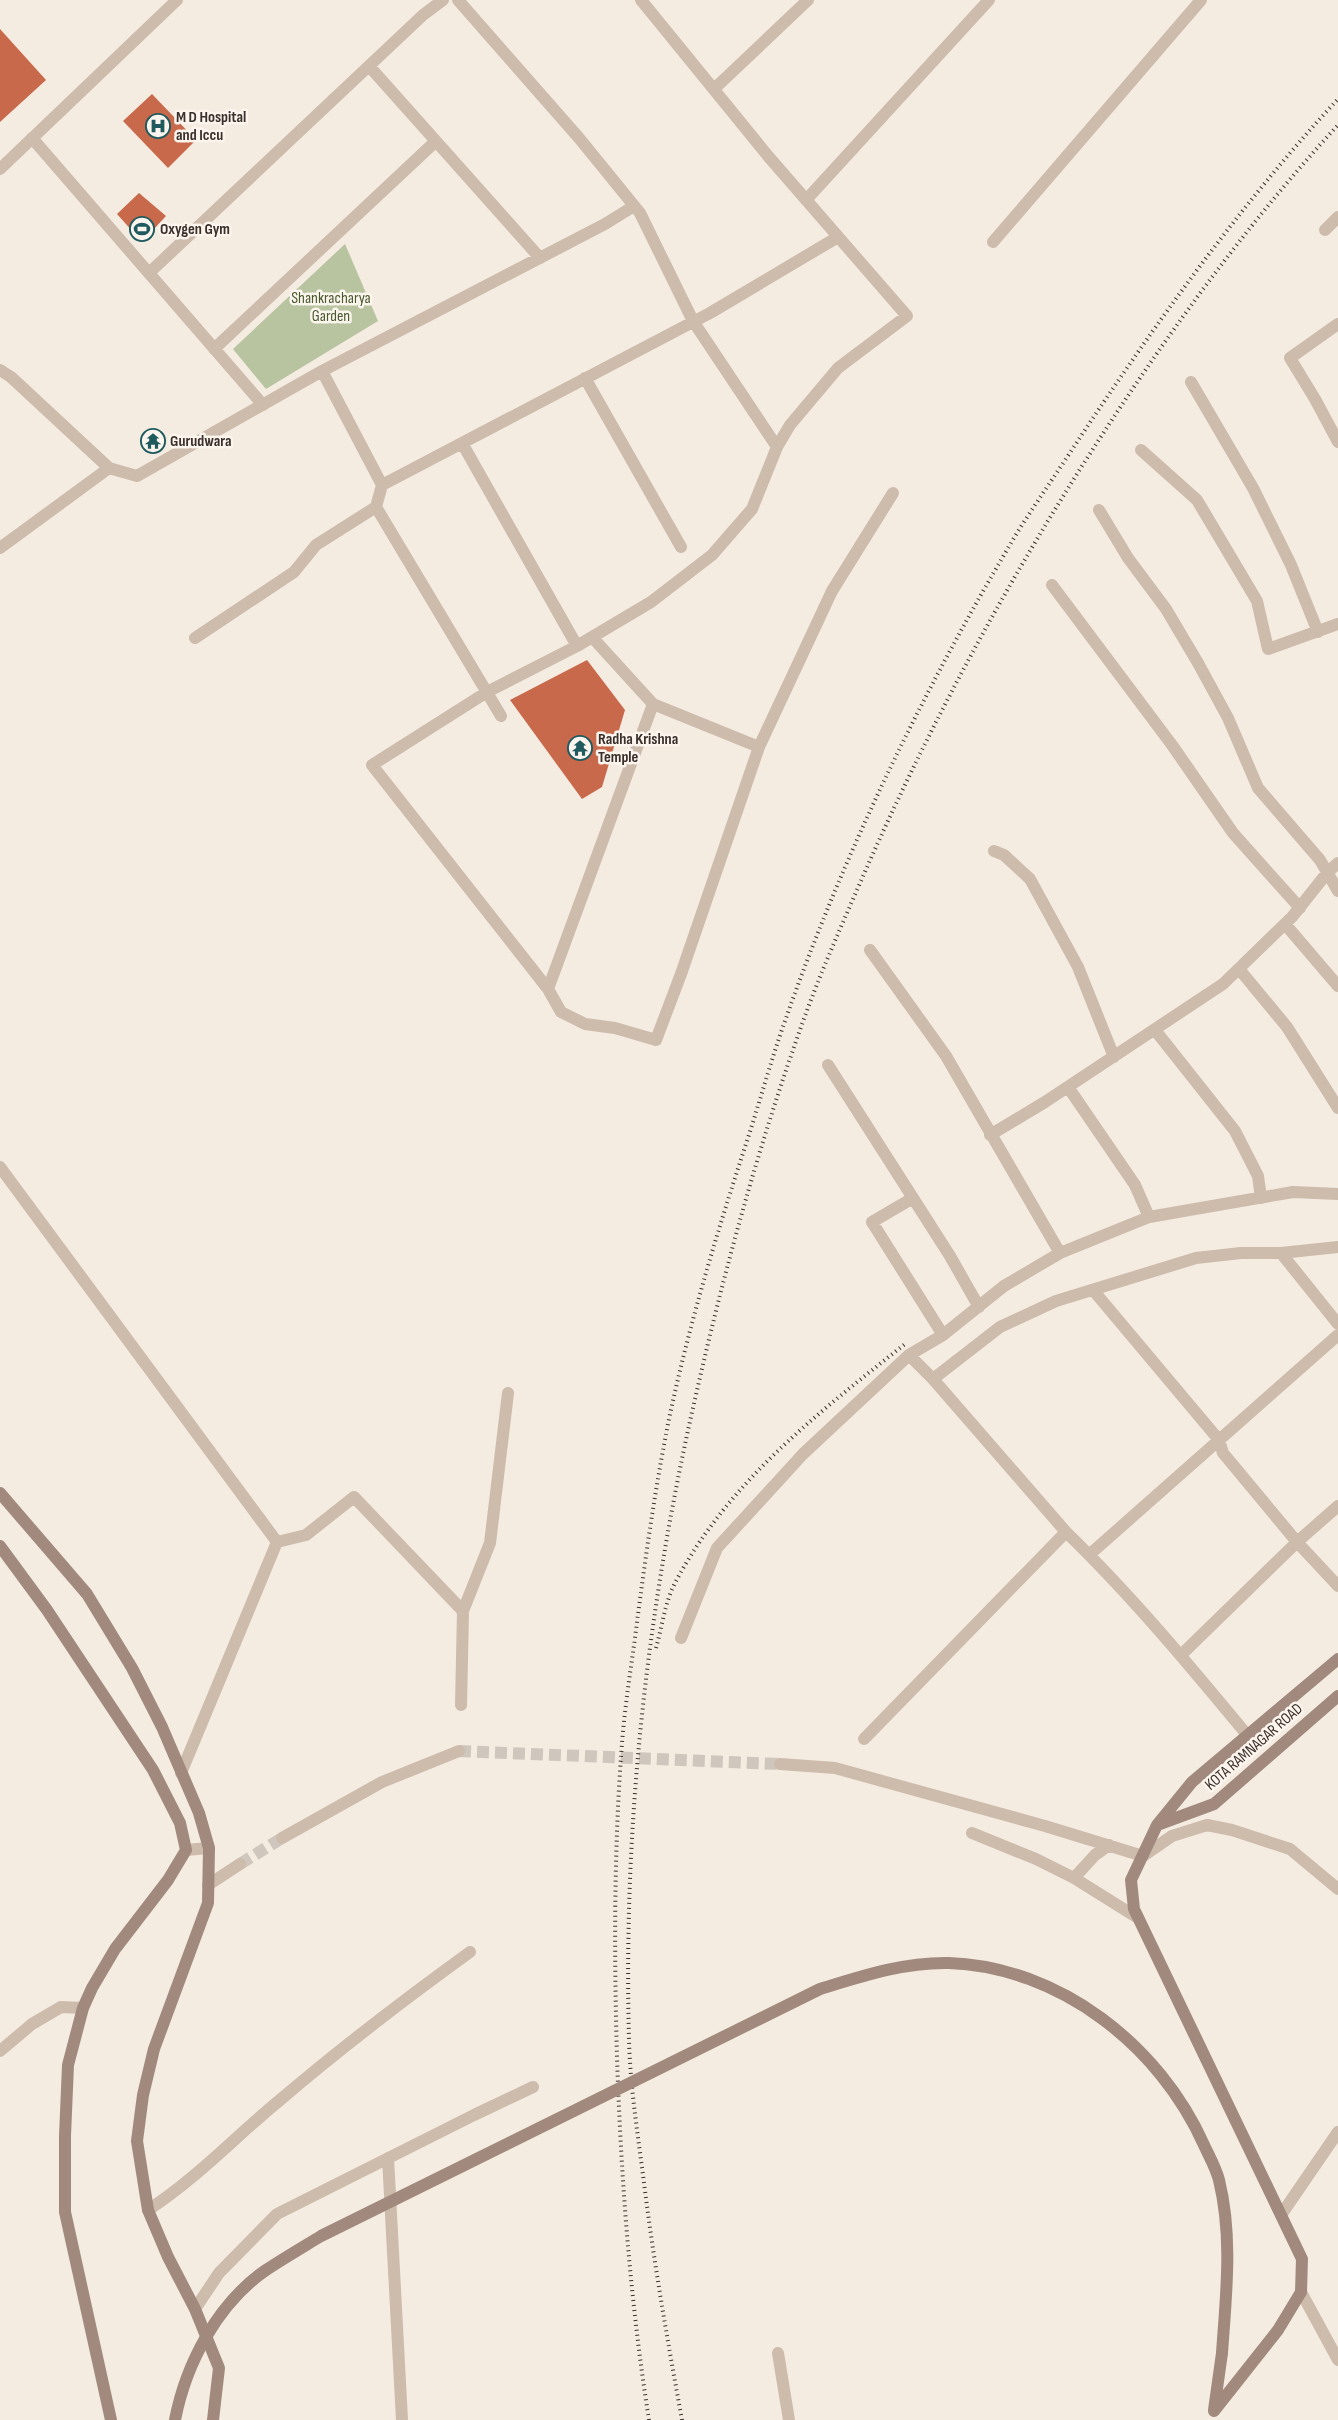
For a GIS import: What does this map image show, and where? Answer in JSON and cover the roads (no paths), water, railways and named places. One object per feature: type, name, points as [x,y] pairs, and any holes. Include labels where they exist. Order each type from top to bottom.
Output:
[{"type":"street","points":[[0,169],[177,0]]},
{"type":"street","points":[[149,273],[369,66],[443,0]]},
{"type":"street","points":[[458,0],[579,138],[640,213],[693,322],[777,447]]},
{"type":"street","points":[[641,0],[806,200],[907,316],[838,368],[790,425],[777,447],[752,509],[712,555],[651,602],[577,646],[487,692],[372,765],[548,989],[561,1012],[586,1024],[615,1028],[656,1040],[681,974],[759,746],[832,591],[893,493]]},
{"type":"street","points":[[806,200],[989,0]]},
{"type":"street","points":[[993,242],[1201,0]]},
{"type":"street","points":[[714,89],[802,2]]},
{"type":"street","points":[[369,66],[540,258]]},
{"type":"street","points":[[32,138],[263,405]]},
{"type":"street","points":[[214,349],[436,141]]},
{"type":"street","points":[[0,370],[11,377],[109,468],[137,476],[322,371],[605,224],[634,206]]},
{"type":"street","points":[[1325,230],[1338,217]]},
{"type":"street","points":[[382,485],[693,322],[838,237]]},
{"type":"street","points":[[1338,324],[1290,358],[1338,442]]},
{"type":"street","points":[[195,638],[294,572],[316,545],[376,507],[382,485],[322,371]]},
{"type":"street","points":[[585,378],[681,547]]},
{"type":"street","points":[[1191,382],[1253,488],[1292,565],[1318,632]]},
{"type":"street","points":[[462,443],[577,646]]},
{"type":"street","points":[[1142,450],[1197,500],[1257,601],[1268,649],[1338,624]]},
{"type":"street","points":[[0,548],[109,468]]},
{"type":"street","points":[[376,507],[501,716]]},
{"type":"street","points":[[1099,510],[1128,558],[1166,609],[1198,663],[1228,718],[1258,788],[1320,860],[1338,891]]},
{"type":"street","points":[[1052,585],[1172,745],[1233,833],[1300,908]]},
{"type":"street","points":[[592,637],[653,704],[759,746]]},
{"type":"street","points":[[548,989],[653,704]]},
{"type":"street","points":[[994,851],[1004,856],[1030,878],[1078,967],[1114,1057]]},
{"type":"street","points":[[990,1135],[1068,1087],[1223,984],[1285,924],[1327,873],[1338,863]]},
{"type":"street","points":[[1285,924],[1338,986]]},
{"type":"street","points":[[870,950],[946,1056],[1060,1253]]},
{"type":"street","points":[[1239,969],[1287,1027],[1338,1108]]},
{"type":"street","points":[[1155,1030],[1235,1131],[1258,1176],[1261,1198]]},
{"type":"street","points":[[828,1065],[913,1198],[979,1307]]},
{"type":"street","points":[[1068,1087],[1135,1185],[1149,1217]]},
{"type":"street","points":[[0,1167],[278,1542]]},
{"type":"street","points":[[681,1638],[717,1548],[803,1454],[909,1355],[943,1335],[1004,1286],[1060,1253],[1149,1217],[1293,1192],[1338,1194]]},
{"type":"street","points":[[913,1198],[872,1222],[943,1335]]},
{"type":"street","points":[[933,1379],[1000,1327],[1056,1301],[1196,1258],[1240,1253],[1281,1253],[1338,1247]]},
{"type":"street","points":[[1281,1253],[1338,1324]]},
{"type":"street","points":[[1092,1290],[1219,1440],[1222,1453],[1297,1542],[1338,1586]]},
{"type":"street","points":[[1089,1555],[1338,1335]]},
{"type":"street","points":[[909,1355],[933,1379],[1066,1532],[1181,1655],[1248,1736]]},
{"type":"street","points":[[461,1706],[463,1612],[490,1543],[508,1393]]},
{"type":"street","points":[[0,1493],[87,1594],[132,1668],[162,1727],[199,1813],[210,1848],[208,1903],[154,2049],[143,2095],[137,2141],[148,2210],[168,2256],[195,2309],[219,2368],[213,2420]]},
{"type":"street","points":[[278,1542],[306,1535],[354,1497],[463,1612]]},
{"type":"street","points":[[1181,1655],[1297,1542],[1338,1506]]},
{"type":"street","points":[[864,1739],[1066,1532]]},
{"type":"street","points":[[181,1773],[278,1542]]},
{"type":"street","points":[[0,1546],[47,1610],[153,1770],[180,1823],[186,1850],[168,1880],[114,1949],[83,2008],[68,2064],[65,2136],[65,2212],[102,2389],[111,2420]]},
{"type":"street","points":[[1214,2416],[1278,2330],[1301,2292],[1302,2259],[1138,1918],[1134,1909],[1131,1880],[1157,1825],[1192,1782],[1338,1659]]},
{"type":"street","name":"KOTA RAMNAGAR ROAD","points":[[1157,1825],[1214,1804],[1338,1696]]},
{"type":"street","points":[[282,1838],[382,1782],[459,1751]]},
{"type":"street","points":[[780,1764],[835,1768],[1142,1856]]},
{"type":"street","points":[[1142,1856],[1172,1836],[1207,1825],[1232,1830],[1290,1849],[1338,1889]]},
{"type":"street","points":[[972,1833],[1036,1859],[1074,1878],[1138,1918]]},
{"type":"street","points":[[1074,1878],[1094,1854],[1108,1846]]},
{"type":"street","points":[[186,1850],[210,1848]]},
{"type":"street","points":[[208,1885],[240,1864]]},
{"type":"street","points":[[148,2210],[171,2195],[280,2100],[341,2050],[418,1989],[470,1952]]},
{"type":"street","points":[[175,2420],[196,2352],[232,2300],[265,2271],[321,2236],[820,1989],[889,1968],[949,1963],[996,1969],[1045,1985],[1076,2000],[1120,2033],[1160,2071],[1192,2118],[1219,2179],[1229,2243],[1222,2353],[1214,2416]]},
{"type":"street","points":[[0,2050],[32,2024],[61,2007],[83,2008]]},
{"type":"street","points":[[195,2309],[219,2273],[277,2214],[533,2087]]},
{"type":"street","points":[[1281,2215],[1338,2132]]},
{"type":"street","points":[[388,2158],[402,2420]]},
{"type":"street","points":[[1301,2292],[1338,2360]]},
{"type":"street","points":[[778,2353],[789,2420]]},
{"type":"tunnel","points":[[459,1751],[780,1764]]},
{"type":"tunnel","points":[[240,1864],[282,1838]]},
{"type":"railway","points":[[649,2420],[632,2284],[619,2102],[615,1939],[619,1782],[626,1701],[659,1472],[677,1384],[714,1244],[785,1021],[833,895],[889,771],[950,650],[1017,533],[1139,350],[1234,221],[1338,99]]},
{"type":"railway","points":[[682,2420],[656,2267],[632,2090],[628,1957],[630,1874],[642,1710],[665,1547],[680,1466],[698,1386],[744,1205],[786,1071],[824,967],[867,867],[917,759],[999,604],[1059,502],[1177,324],[1271,202],[1338,125]]},
{"type":"railway","points":[[656,1648],[666,1606],[675,1583],[721,1513],[748,1481],[808,1423],[905,1344]]},
{"type":"place","name":"M D Hospital and Iccu","points":[[158,126]]},
{"type":"place","name":"Oxygen Gym","points":[[142,229]]},
{"type":"place","name":"Gurudwara","points":[[153,441]]},
{"type":"place","name":"Radha Krishna Temple","points":[[580,748]]},
{"type":"park label","name":"Shankracharya Garden","points":[[331,307]]}]
